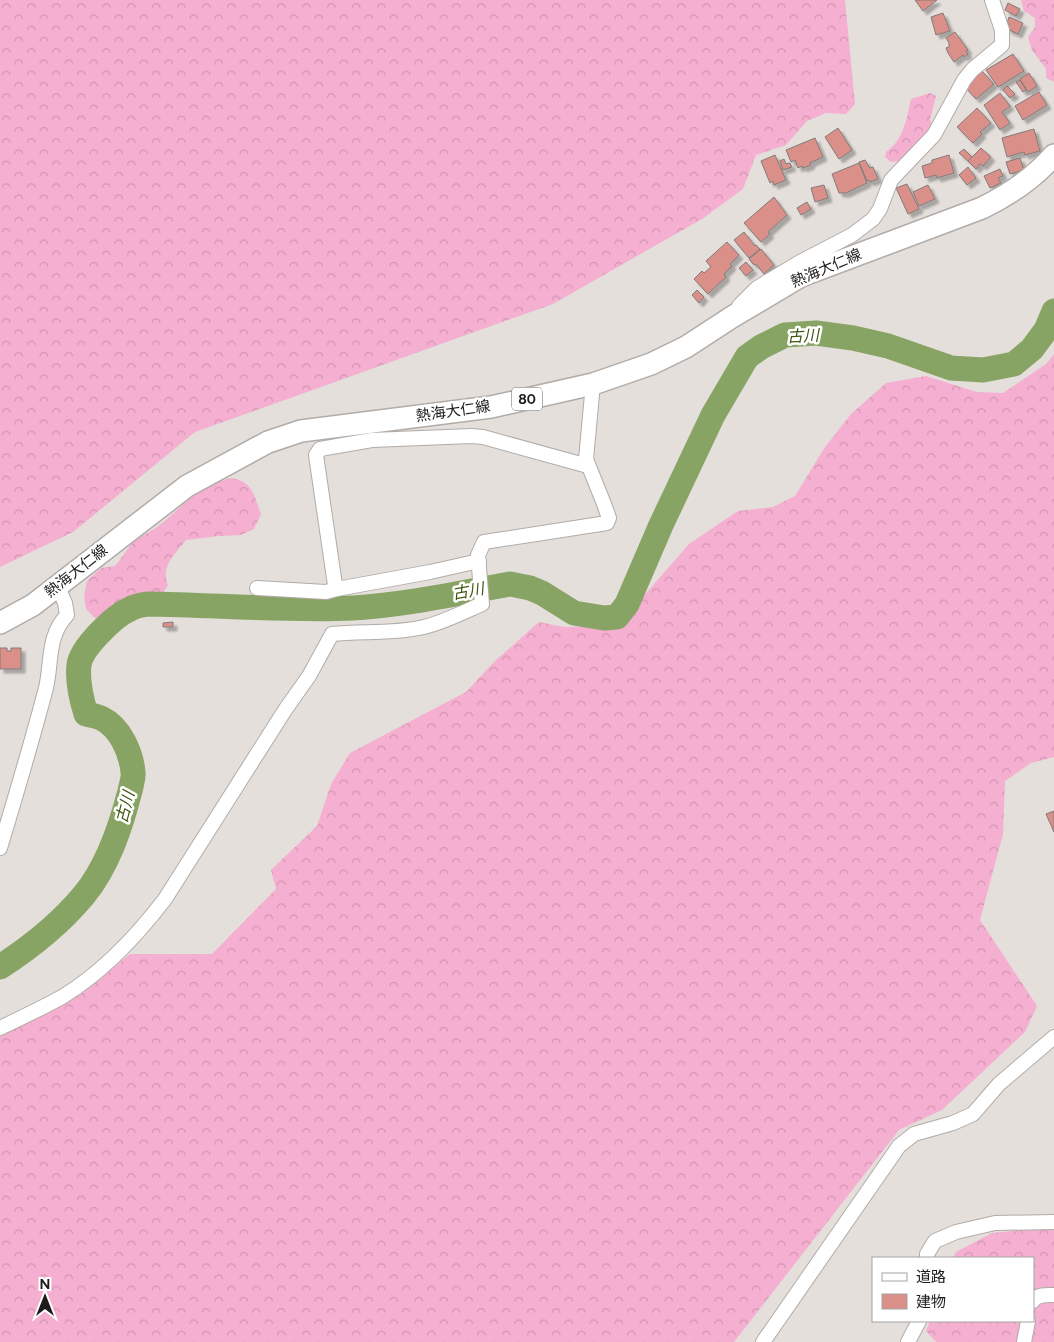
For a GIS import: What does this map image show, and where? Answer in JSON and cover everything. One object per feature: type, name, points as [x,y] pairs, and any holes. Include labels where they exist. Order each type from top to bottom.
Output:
[{"type":"main road","name":"熱海大仁線","points":[[0,623],[33,605],[187,486],[268,442],[301,431],[491,406],[593,384],[651,364],[686,347],[800,276],[973,211],[1005,197],[1054,155]]},
{"type":"street","points":[[732,317],[741,303],[757,288],[800,262],[859,231],[878,214],[891,180],[934,135],[964,80],[972,70],[1002,45],[1002,30],[992,0]]},
{"type":"street","points":[[0,1028],[62,996],[99,971],[147,923],[165,899],[285,710],[309,676],[332,634],[374,633],[426,627],[482,604],[478,555],[484,542],[607,523],[606,511],[586,459],[593,384]]},
{"type":"street","points":[[337,589],[316,455],[320,449],[372,440],[426,437],[483,437],[588,466]]},
{"type":"street","points":[[257,588],[326,592],[430,572],[479,566]]},
{"type":"street","points":[[0,848],[46,687],[53,641],[58,625],[67,616],[65,603],[57,585]]},
{"type":"street","points":[[763,1342],[899,1146],[914,1134],[953,1123],[973,1114],[999,1084],[1054,1037]]},
{"type":"street","points":[[927,1257],[935,1241],[956,1232],[996,1223],[1054,1222]]},
{"type":"street","points":[[1034,1300],[1041,1295],[1054,1295]]},
{"type":"street","points":[[908,1342],[918,1322]]},
{"type":"street","points":[[1024,1342],[1028,1322]]},
{"type":"green space","points":[[0,0],[845,0],[855,104],[846,114],[826,113],[807,121],[786,145],[756,155],[743,189],[702,219],[553,304],[195,432],[73,532],[0,567]]},
{"type":"green space","points":[[1021,0],[1054,0],[1054,82],[1046,78],[1046,69],[1032,50],[1028,37],[1035,27],[1035,18],[1024,11]]},
{"type":"green space","points":[[930,93],[936,96],[930,120],[934,127],[903,161],[891,162],[885,157],[886,152],[897,142],[906,121],[911,99]]},
{"type":"green space","points":[[1054,354],[1054,757],[1031,763],[1005,781],[1003,834],[980,920],[1037,1006],[1025,1032],[942,1110],[899,1130],[734,1342],[0,1342],[0,1036],[80,995],[130,954],[212,954],[276,889],[271,870],[317,826],[331,784],[350,753],[466,692],[494,662],[539,622],[564,627],[596,626],[621,622],[689,544],[738,511],[773,507],[795,496],[825,447],[851,414],[886,383],[926,376],[977,392],[1003,393],[1046,364]]},
{"type":"green space","points":[[231,478],[244,482],[252,490],[261,514],[254,529],[241,535],[186,540],[167,567],[166,578],[168,585],[161,596],[133,602],[109,616],[96,619],[86,609],[84,597],[87,581],[101,568],[115,566],[134,542],[160,525],[200,491]]},
{"type":"green space","points":[[1054,1229],[1054,1342],[936,1342],[926,1331],[930,1322],[1034,1322],[1034,1257],[954,1257],[956,1252],[992,1233]]},
{"type":"building","points":[[915,0],[937,0],[923,11]]},
{"type":"building","points":[[1008,3],[1020,9],[1016,16],[1005,10]]},
{"type":"building","points":[[943,13],[950,31],[936,35],[931,17]]},
{"type":"building","points":[[1009,17],[1023,23],[1018,34],[1007,29]]},
{"type":"building","points":[[955,32],[968,50],[966,51],[968,54],[964,57],[963,55],[954,62],[946,48],[949,47],[949,43],[946,38]]},
{"type":"building","points":[[1013,54],[1024,71],[998,87],[986,70]]},
{"type":"building","points":[[982,71],[994,84],[976,99],[965,87]]},
{"type":"building","points":[[1029,73],[1037,86],[1028,92],[1020,79]]},
{"type":"building","points":[[1020,80],[1026,90],[1023,92],[1016,82]]},
{"type":"building","points":[[1007,86],[1015,94],[1010,98],[1003,90]]},
{"type":"building","points":[[1039,92],[1047,105],[1023,120],[1015,106]]},
{"type":"building","points":[[1000,93],[1010,106],[1002,112],[1010,123],[1000,130],[984,105]]},
{"type":"building","points":[[977,108],[991,123],[980,132],[982,134],[973,143],[957,127]]},
{"type":"building","points":[[838,128],[852,150],[839,159],[825,137]]},
{"type":"building","points":[[1034,129],[1040,151],[1025,155],[1024,152],[1007,157],[1002,138]]},
{"type":"building","points":[[815,138],[823,157],[810,163],[811,165],[798,168],[795,160],[791,162],[786,150]]},
{"type":"building","points":[[981,148],[991,157],[983,166],[980,164],[976,169],[968,161]]},
{"type":"building","points":[[964,149],[972,157],[968,161],[959,153]]},
{"type":"building","points":[[775,155],[786,180],[774,185],[773,181],[770,183],[761,161]]},
{"type":"building","points":[[949,155],[954,173],[937,178],[936,175],[925,178],[922,166],[932,163],[932,160]]},
{"type":"building","points":[[1020,158],[1024,170],[1010,174],[1006,162]]},
{"type":"building","points":[[784,159],[786,164],[790,163],[792,167],[783,170],[780,161]]},
{"type":"building","points":[[865,160],[870,168],[873,167],[878,179],[870,182],[869,180],[867,181],[859,162]]},
{"type":"building","points":[[859,163],[867,183],[846,193],[839,193],[832,174]]},
{"type":"building","points":[[968,167],[976,178],[967,185],[959,175]]},
{"type":"building","points":[[1000,169],[1003,176],[998,178],[1001,183],[990,188],[984,176]]},
{"type":"building","points":[[907,184],[919,209],[908,214],[896,188]]},
{"type":"building","points":[[824,185],[828,198],[815,202],[811,188]]},
{"type":"building","points":[[928,185],[935,199],[919,206],[913,192]]},
{"type":"building","points":[[774,197],[787,215],[768,232],[770,234],[761,242],[744,223]]},
{"type":"building","points":[[807,202],[811,209],[801,215],[797,208]]},
{"type":"building","points":[[744,232],[755,246],[760,249],[749,258],[734,240]]},
{"type":"building","points":[[727,242],[739,255],[724,274],[726,277],[708,294],[694,279],[702,271],[704,273],[711,267],[706,261]]},
{"type":"building","points":[[761,249],[774,265],[764,274],[749,259]]},
{"type":"building","points":[[746,262],[753,270],[746,276],[739,268]]},
{"type":"building","points":[[697,290],[704,297],[699,303],[692,295]]},
{"type":"building","points":[[173,622],[173,627],[163,627],[163,623]]},
{"type":"building","points":[[0,648],[7,648],[7,651],[11,651],[11,648],[21,648],[21,669],[0,669]]},
{"type":"building","points":[[1054,811],[1054,832],[1046,814]]},
{"type":"waterway","name":"古川","points":[[0,967],[45,934],[84,895],[107,859],[118,832],[132,782],[132,764],[127,748],[114,727],[101,718],[86,714],[80,690],[79,665],[81,658],[99,633],[123,613],[134,607],[148,604],[327,609],[353,608],[412,601],[510,584],[530,588],[542,593],[574,613],[604,618],[617,617],[627,604],[661,525],[713,415],[747,357],[761,347],[785,335],[816,333],[853,338],[888,346],[951,368],[983,370],[1014,364],[1032,349],[1046,330],[1054,311]]}]
